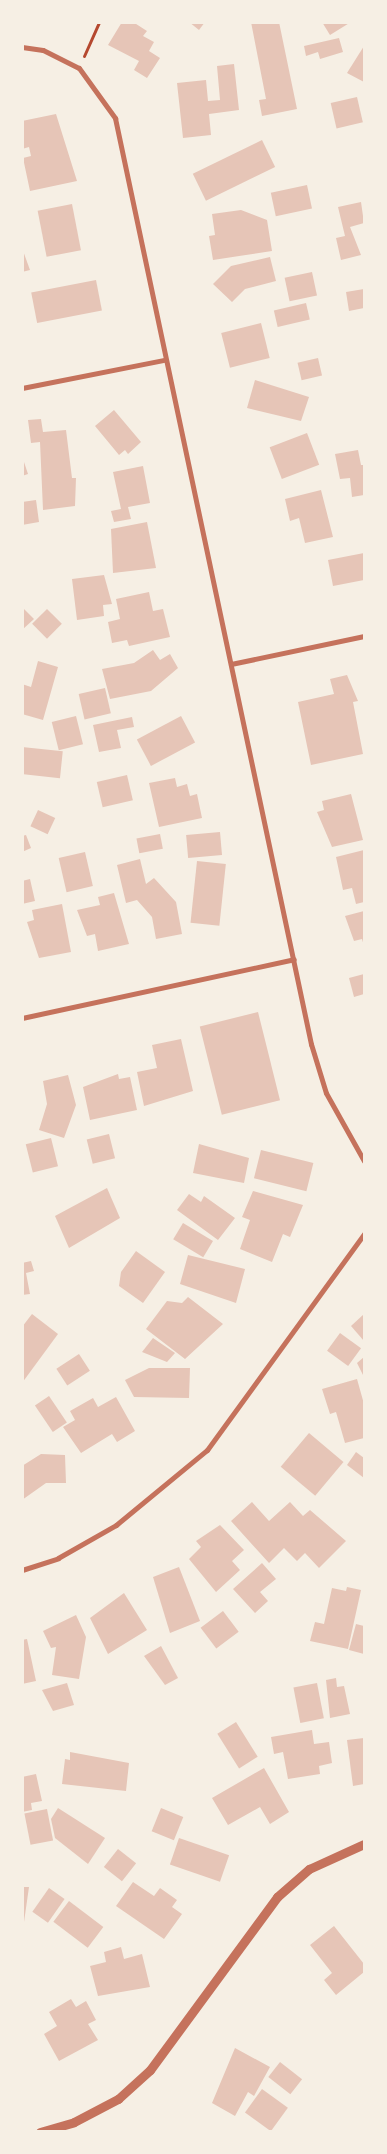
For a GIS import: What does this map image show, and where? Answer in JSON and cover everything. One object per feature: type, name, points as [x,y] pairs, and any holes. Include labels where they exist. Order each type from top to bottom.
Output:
[{"type":"street","points":[[22,47],[43,50],[79,68],[115,118],[164,360],[294,959],[326,1094],[364,1161]]},
{"type":"street","points":[[22,388],[164,360]]},
{"type":"street","points":[[231,664],[364,636]]},
{"type":"street","points":[[22,1018],[294,959]]},
{"type":"street","points":[[22,1570],[58,1558],[116,1525],[207,1450],[364,1234]]},
{"type":"street","points":[[40,2132],[74,2122],[118,2099],[150,2070],[277,1897],[309,1869],[364,1844]]},
{"type":"path","points":[[79,68],[99,22]]},
{"type":"building","points":[[122,22],[133,22],[147,31],[143,36],[154,42],[149,51],[160,58],[147,78],[134,70],[139,61],[108,45]]},
{"type":"building","points":[[189,22],[205,22],[199,30]]},
{"type":"building","points":[[251,22],[279,22],[297,109],[262,116],[259,100],[266,99]]},
{"type":"building","points":[[322,22],[351,22],[330,35]]},
{"type":"building","points":[[339,38],[343,52],[320,59],[318,52],[306,56],[304,46]]},
{"type":"building","points":[[364,46],[364,82],[347,73]]},
{"type":"building","points":[[234,64],[239,110],[209,114],[211,135],[183,138],[177,83],[206,80],[208,101],[220,100],[217,66]]},
{"type":"building","points":[[357,97],[363,122],[337,128],[331,103]]},
{"type":"building","points":[[56,114],[77,181],[30,191],[23,158],[31,156],[29,147],[22,149],[22,121]]},
{"type":"building","points":[[262,140],[275,167],[206,201],[193,174]]},
{"type":"building","points":[[307,185],[312,208],[276,216],[271,193]]},
{"type":"building","points":[[361,202],[364,223],[350,227],[361,255],[341,260],[336,238],[345,236],[338,207]]},
{"type":"building","points":[[72,204],[81,250],[47,257],[38,211]]},
{"type":"building","points":[[241,210],[267,220],[272,251],[213,260],[209,236],[215,235],[212,214]]},
{"type":"building","points":[[22,248],[30,270],[22,272]]},
{"type":"building","points":[[270,257],[276,281],[245,289],[232,302],[213,284],[231,266]]},
{"type":"building","points":[[312,272],[317,295],[290,301],[285,278]]},
{"type":"building","points":[[96,280],[102,310],[37,323],[31,293]]},
{"type":"building","points":[[364,289],[364,308],[349,311],[346,292]]},
{"type":"building","points":[[306,303],[310,320],[278,327],[274,310]]},
{"type":"building","points":[[261,323],[270,358],[230,368],[221,333]]},
{"type":"building","points":[[318,358],[322,376],[302,380],[298,363]]},
{"type":"building","points":[[255,380],[309,397],[301,421],[247,408]]},
{"type":"building","points":[[114,410],[141,442],[128,454],[125,450],[119,455],[95,426]]},
{"type":"building","points":[[41,419],[43,432],[66,430],[72,478],[76,478],[75,506],[43,510],[40,442],[31,443],[28,420]]},
{"type":"building","points":[[307,433],[319,465],[282,479],[270,447]]},
{"type":"building","points":[[358,450],[361,465],[364,465],[364,495],[352,497],[350,478],[340,479],[335,454]]},
{"type":"building","points":[[22,456],[28,474],[22,476]]},
{"type":"building","points":[[143,466],[150,503],[128,507],[131,519],[114,522],[111,511],[121,509],[113,472]]},
{"type":"building","points":[[321,490],[333,537],[305,543],[299,518],[290,521],[285,499]]},
{"type":"building","points":[[36,500],[39,522],[22,525],[22,502]]},
{"type":"building","points":[[147,522],[156,568],[113,573],[111,529]]},
{"type":"building","points":[[364,553],[364,580],[333,586],[328,560]]},
{"type":"building","points":[[104,575],[112,604],[103,605],[104,616],[77,620],[72,579]]},
{"type":"building","points":[[149,592],[153,611],[163,609],[170,637],[129,646],[127,640],[112,643],[108,622],[120,619],[116,599]]},
{"type":"building","points":[[22,607],[34,619],[22,630]]},
{"type":"building","points":[[47,609],[62,624],[47,639],[32,624]]},
{"type":"building","points":[[153,650],[160,660],[170,654],[178,668],[151,691],[110,699],[102,669],[134,663]]},
{"type":"building","points":[[38,661],[58,667],[43,720],[22,714],[22,684],[31,687]]},
{"type":"building","points":[[347,675],[358,701],[353,702],[363,754],[311,765],[298,702],[334,694],[330,679]]},
{"type":"building","points":[[105,688],[111,713],[85,719],[79,694]]},
{"type":"building","points":[[76,716],[83,744],[59,750],[52,722]]},
{"type":"building","points":[[181,716],[195,742],[151,766],[137,739]]},
{"type":"building","points":[[132,717],[134,727],[117,730],[121,748],[99,752],[93,725]]},
{"type":"building","points":[[22,747],[63,751],[60,778],[22,774]]},
{"type":"building","points":[[127,775],[133,800],[103,807],[97,782]]},
{"type":"building","points":[[175,778],[177,787],[187,784],[190,796],[197,794],[202,818],[159,827],[149,783]]},
{"type":"building","points":[[351,794],[363,840],[332,847],[317,812],[324,810],[322,801]]},
{"type":"building","points":[[38,810],[55,818],[48,834],[30,826]]},
{"type":"building","points":[[220,832],[222,855],[188,858],[186,835]]},
{"type":"building","points":[[160,834],[163,849],[139,853],[136,839]]},
{"type":"building","points":[[26,835],[31,848],[22,852],[22,836]]},
{"type":"building","points":[[364,850],[364,902],[356,904],[352,888],[343,890],[336,857]]},
{"type":"building","points":[[85,852],[93,886],[67,892],[59,858]]},
{"type":"building","points":[[140,859],[146,884],[154,878],[176,902],[182,934],[156,939],[152,917],[137,900],[126,903],[117,865]]},
{"type":"building","points":[[197,861],[226,864],[219,926],[191,923]]},
{"type":"building","points":[[30,879],[35,901],[22,904],[22,881]]},
{"type":"building","points":[[114,893],[129,944],[98,951],[95,934],[87,936],[77,910],[100,905],[98,897]]},
{"type":"building","points":[[62,904],[71,952],[39,958],[27,922],[34,920],[32,910]]},
{"type":"building","points":[[364,911],[364,946],[362,939],[354,941],[345,916]]},
{"type":"building","points":[[364,974],[364,994],[354,997],[349,978]]},
{"type":"building","points":[[258,1012],[280,1100],[222,1115],[200,1027]]},
{"type":"building","points":[[181,1039],[193,1091],[144,1106],[137,1072],[157,1068],[152,1045]]},
{"type":"building","points":[[118,1074],[119,1079],[130,1077],[137,1110],[90,1120],[83,1087]]},
{"type":"building","points":[[68,1075],[76,1105],[64,1138],[39,1130],[47,1104],[43,1081]]},
{"type":"building","points":[[109,1134],[115,1158],[93,1164],[87,1140]]},
{"type":"building","points":[[51,1138],[58,1166],[33,1172],[26,1144]]},
{"type":"building","points":[[199,1144],[249,1158],[244,1183],[193,1173]]},
{"type":"building","points":[[261,1150],[313,1163],[306,1191],[254,1178]]},
{"type":"building","points":[[107,1188],[120,1218],[69,1248],[55,1216]]},
{"type":"building","points":[[253,1191],[303,1205],[290,1237],[283,1234],[272,1262],[240,1249],[250,1220],[242,1217]]},
{"type":"building","points":[[189,1194],[201,1202],[204,1196],[235,1218],[218,1240],[177,1210]]},
{"type":"building","points":[[183,1223],[213,1241],[203,1257],[173,1239]]},
{"type":"building","points":[[136,1251],[165,1272],[143,1303],[119,1286],[121,1272]]},
{"type":"building","points":[[188,1255],[245,1269],[236,1303],[180,1284]]},
{"type":"building","points":[[31,1261],[34,1271],[26,1273],[30,1294],[22,1295],[22,1263]]},
{"type":"building","points":[[188,1297],[223,1324],[185,1359],[146,1329],[167,1301],[182,1303]]},
{"type":"building","points":[[32,1314],[58,1334],[22,1383],[22,1327]]},
{"type":"building","points":[[364,1314],[364,1341],[351,1326]]},
{"type":"building","points":[[340,1333],[361,1348],[348,1366],[327,1351]]},
{"type":"building","points":[[153,1338],[175,1353],[167,1362],[142,1352]]},
{"type":"building","points":[[79,1354],[90,1371],[67,1385],[56,1369]]},
{"type":"building","points":[[364,1357],[364,1377],[357,1363]]},
{"type":"building","points":[[149,1368],[190,1368],[189,1398],[134,1397],[125,1380]]},
{"type":"building","points":[[357,1379],[364,1404],[364,1438],[345,1443],[336,1412],[330,1414],[322,1389]]},
{"type":"building","points":[[49,1396],[67,1423],[53,1432],[35,1406]]},
{"type":"building","points":[[116,1397],[135,1431],[117,1442],[112,1434],[81,1453],[63,1427],[75,1420],[70,1411],[93,1398],[98,1407]]},
{"type":"building","points":[[309,1433],[343,1462],[315,1496],[281,1467]]},
{"type":"building","points":[[356,1452],[364,1458],[364,1478],[347,1465]]},
{"type":"building","points":[[41,1454],[65,1455],[66,1483],[46,1483],[22,1500],[22,1466]]},
{"type":"building","points":[[252,1502],[269,1521],[290,1502],[303,1516],[310,1510],[346,1541],[319,1568],[305,1553],[297,1561],[284,1548],[269,1563],[231,1521]]},
{"type":"building","points":[[220,1525],[244,1550],[232,1561],[240,1570],[216,1592],[189,1559],[201,1547],[196,1541]]},
{"type":"building","points":[[262,1563],[276,1579],[260,1592],[268,1601],[255,1613],[233,1589]]},
{"type":"building","points":[[179,1567],[200,1621],[170,1633],[153,1577]]},
{"type":"building","points":[[347,1587],[361,1590],[348,1649],[310,1641],[315,1622],[324,1624],[332,1588],[346,1591]]},
{"type":"building","points":[[124,1593],[147,1630],[108,1654],[90,1618]]},
{"type":"building","points":[[223,1611],[239,1632],[216,1649],[201,1628]]},
{"type":"building","points":[[76,1615],[86,1637],[79,1679],[52,1675],[56,1647],[51,1648],[43,1631]]},
{"type":"building","points":[[356,1624],[364,1626],[364,1654],[349,1650]]},
{"type":"building","points":[[27,1639],[36,1681],[22,1684],[22,1640]]},
{"type":"building","points":[[161,1646],[178,1678],[165,1685],[144,1656]]},
{"type":"building","points":[[336,1678],[337,1687],[344,1686],[350,1714],[330,1718],[326,1680]]},
{"type":"building","points":[[67,1683],[74,1705],[53,1711],[42,1690]]},
{"type":"building","points":[[317,1683],[324,1718],[300,1723],[293,1688]]},
{"type":"building","points":[[236,1722],[258,1757],[239,1768],[217,1734]]},
{"type":"building","points":[[312,1730],[314,1744],[329,1742],[332,1763],[319,1766],[320,1774],[288,1779],[283,1752],[274,1754],[271,1737]]},
{"type":"building","points":[[364,1738],[364,1784],[353,1786],[347,1740]]},
{"type":"building","points":[[70,1752],[129,1763],[126,1791],[62,1784],[65,1759],[70,1760]]},
{"type":"building","points":[[264,1768],[289,1812],[270,1824],[260,1807],[228,1825],[212,1798]]},
{"type":"building","points":[[36,1774],[42,1801],[31,1803],[32,1810],[22,1812],[22,1777]]},
{"type":"building","points":[[58,1808],[105,1838],[88,1864],[55,1838],[51,1819]]},
{"type":"building","points":[[161,1808],[183,1817],[174,1840],[152,1831]]},
{"type":"building","points":[[47,1809],[53,1840],[31,1845],[24,1813]]},
{"type":"building","points":[[179,1838],[229,1855],[220,1882],[170,1864]]},
{"type":"building","points":[[118,1849],[136,1863],[122,1881],[104,1867]]},
{"type":"building","points":[[133,1882],[154,1896],[160,1888],[177,1900],[172,1907],[182,1914],[164,1939],[116,1906]]},
{"type":"building","points":[[22,1887],[29,1887],[22,1936]]},
{"type":"building","points":[[49,1888],[65,1899],[48,1923],[32,1912]]},
{"type":"building","points":[[69,1901],[103,1927],[88,1948],[53,1922]]},
{"type":"building","points":[[334,1926],[364,1964],[364,1972],[336,1995],[324,1980],[332,1973],[310,1945]]},
{"type":"building","points":[[121,1947],[124,1959],[142,1954],[150,1987],[98,1996],[90,1966],[106,1962],[104,1952]]},
{"type":"building","points":[[71,1999],[76,2007],[86,2001],[96,2020],[88,2024],[98,2040],[59,2061],[44,2034],[57,2026],[49,2012]]},
{"type":"building","points":[[235,2048],[270,2067],[254,2096],[248,2092],[235,2116],[212,2103]]},
{"type":"building","points":[[280,2062],[302,2079],[290,2094],[268,2077]]},
{"type":"building","points":[[262,2089],[288,2108],[271,2131],[245,2112]]}]
